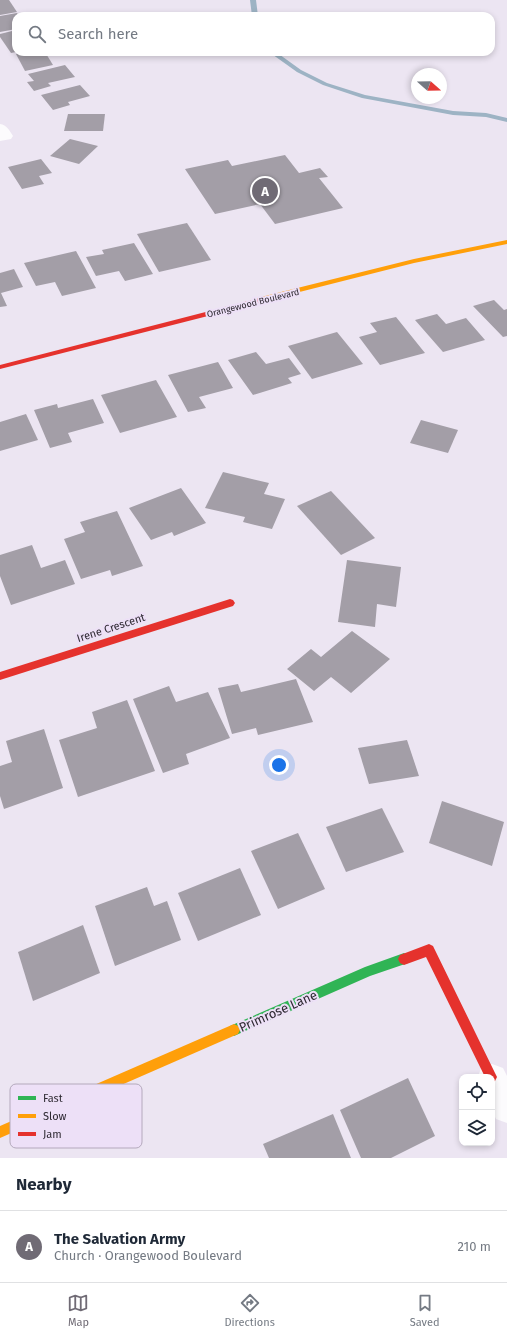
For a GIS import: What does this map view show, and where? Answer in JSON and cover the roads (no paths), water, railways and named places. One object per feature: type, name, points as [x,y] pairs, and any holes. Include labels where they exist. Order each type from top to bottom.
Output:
[{"type":"street","points":[[0,128],[6,136],[0,137]]},
{"type":"street","name":"Orangewood Boulevard","points":[[0,367],[414,262],[507,242]]},
{"type":"street","name":"Irene Crescent","points":[[0,676],[230,603]]},
{"type":"street","name":"Primrose Lane","points":[[110,1084],[369,971],[429,950],[490,1074]]},
{"type":"street","name":"Primrose Lane","points":[[495,1084],[507,1108]]},
{"type":"street","name":"Primrose Lane","points":[[0,1132],[10,1128]]},
{"type":"waterway","points":[[253,0],[254,12]]},
{"type":"waterway","points":[[278,56],[299,71],[325,84],[364,97],[453,113],[486,115],[507,120]]},
{"type":"place","name":"The Salvation Army","points":[[265,191]]}]
